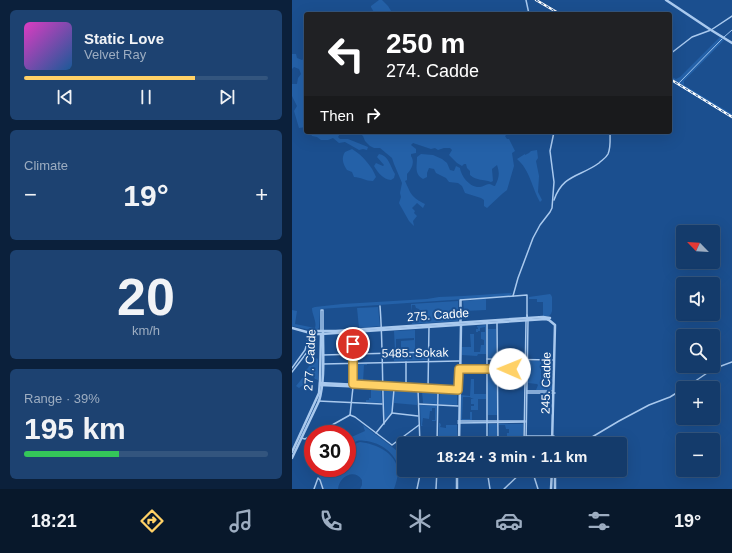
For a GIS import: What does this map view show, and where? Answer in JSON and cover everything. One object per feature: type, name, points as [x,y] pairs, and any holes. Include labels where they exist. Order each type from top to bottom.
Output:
[{"type":"street","points":[[526,0],[529,12]]},
{"type":"street","points":[[666,0],[732,43]]},
{"type":"street","points":[[672,52],[692,37],[711,30],[732,16]]},
{"type":"street","points":[[553,203],[554,176],[550,151],[554,134]]},
{"type":"street","points":[[513,296],[519,274],[531,244],[540,225],[551,211],[559,189],[573,176],[593,167],[606,157],[609,150],[610,134]]},
{"type":"street","points":[[459,422],[460,300],[527,295],[526,392]]},
{"type":"street","points":[[380,306],[384,424]]},
{"type":"street","name":"277. Cadde","points":[[300,438],[317,398],[321,384],[322,310]]},
{"type":"street","name":"275. Cadde","points":[[487,322],[527,318]]},
{"type":"street","name":"275. Cadde","points":[[322,333],[527,318],[548,318],[554,323]]},
{"type":"street","points":[[487,322],[487,437]]},
{"type":"street","points":[[497,322],[498,437]]},
{"type":"street","name":"245. Cadde","points":[[553,436],[556,324],[554,323]]},
{"type":"street","points":[[460,369],[461,324]]},
{"type":"street","points":[[428,326],[428,388]]},
{"type":"street","points":[[292,328],[322,333]]},
{"type":"street","name":"275. Cadde","points":[[322,333],[381,329]]},
{"type":"street","points":[[306,331],[311,333],[322,333]]},
{"type":"street","points":[[350,415],[353,386],[353,332]]},
{"type":"street","points":[[292,372],[305,353],[311,333]]},
{"type":"street","name":"277. Cadde","points":[[292,452],[318,401],[323,354],[322,333]]},
{"type":"street","points":[[323,354],[429,352]]},
{"type":"street","points":[[292,368],[305,353]]},
{"type":"street","points":[[487,359],[555,360]]},
{"type":"street","points":[[527,360],[526,436],[553,436]]},
{"type":"street","name":"5485. Sokak","points":[[322,364],[459,361]]},
{"type":"street","points":[[406,362],[406,387]]},
{"type":"street","points":[[696,381],[713,369],[732,362]]},
{"type":"street","points":[[460,369],[526,370]]},
{"type":"street","points":[[321,384],[406,387],[418,389],[428,388],[459,391]]},
{"type":"street","points":[[382,387],[459,391]]},
{"type":"street","points":[[376,433],[392,413],[394,388]]},
{"type":"street","points":[[418,389],[420,437]]},
{"type":"street","points":[[437,437],[438,390]]},
{"type":"street","points":[[458,437],[459,391]]},
{"type":"street","points":[[526,392],[554,392]]},
{"type":"street","points":[[592,437],[649,405],[676,394]]},
{"type":"street","points":[[318,401],[383,404]]},
{"type":"street","points":[[419,404],[458,406]]},
{"type":"street","points":[[392,413],[419,416]]},
{"type":"street","points":[[350,415],[392,445],[420,424]]},
{"type":"street","points":[[332,425],[350,415]]},
{"type":"street","points":[[459,422],[526,422]]},
{"type":"street","points":[[525,437],[526,422]]},
{"type":"street","points":[[292,458],[300,438],[304,439]]},
{"type":"street","points":[[417,489],[420,477]]},
{"type":"street","points":[[436,489],[437,477]]},
{"type":"street","points":[[458,477],[458,489]]},
{"type":"street","points":[[488,477],[490,489]]},
{"type":"street","points":[[504,489],[508,488],[518,477]]},
{"type":"street","points":[[534,477],[538,489]]},
{"type":"street","points":[[551,489],[552,477]]},
{"type":"street","points":[[553,477],[554,489]]},
{"type":"street","points":[[314,489],[318,478],[323,489]]},
{"type":"shaded area","points":[[379,0],[382,0],[392,12],[374,12],[371,6]]},
{"type":"shaded area","points":[[720,37],[724,40],[684,81],[684,85],[732,114],[732,118],[672,82],[672,77],[676,79],[680,77]]},
{"type":"shaded area","points":[[292,54],[296,54],[297,58],[302,60],[304,58],[304,127],[299,128],[294,111],[297,106],[292,96],[292,84],[297,84],[298,78],[301,74],[299,69],[294,67],[292,69]]},
{"type":"shaded area","points":[[311,134],[340,134],[338,137],[340,139],[348,139],[368,147],[367,150],[359,150],[345,142],[339,143],[333,138],[321,140],[312,136]]},
{"type":"shaded area","points":[[360,134],[508,134],[505,136],[509,139],[515,151],[512,153],[514,166],[507,190],[487,208],[484,206],[484,200],[465,193],[462,186],[458,183],[449,182],[446,178],[436,173],[434,169],[429,168],[427,177],[423,179],[420,177],[417,172],[417,157],[421,154],[433,155],[447,163],[450,170],[454,171],[456,166],[460,168],[467,181],[476,187],[481,187],[487,184],[495,186],[499,173],[497,165],[492,169],[493,181],[491,182],[478,179],[470,175],[470,171],[466,164],[462,166],[449,155],[452,150],[450,148],[438,150],[413,143],[411,145],[416,149],[416,153],[411,154],[413,161],[407,174],[407,180],[405,181],[412,195],[425,204],[423,208],[417,203],[412,208],[417,216],[413,221],[414,226],[409,221],[399,203],[402,183],[392,158],[380,148],[370,146],[365,141]]},
{"type":"shaded area","points":[[352,149],[363,158],[372,169],[376,177],[373,181],[354,177],[352,172],[347,170],[343,156],[345,152]]},
{"type":"shaded area","points":[[537,150],[538,158],[536,161],[539,176],[538,192],[542,200],[540,202],[525,168],[517,159],[531,151]]},
{"type":"shaded area","points":[[379,154],[387,159],[395,174],[394,178],[391,180],[381,175],[374,166],[376,163],[383,166],[384,165],[377,157]]},
{"type":"shaded area","points":[[512,293],[510,296],[320,309],[319,328],[315,331],[292,326],[292,310],[297,311],[295,324],[315,328],[312,308],[315,307]]},
{"type":"shaded area","points":[[550,294],[552,297],[552,311],[549,316],[543,316],[543,302],[537,302],[537,299],[529,299],[529,297]]},
{"type":"shaded area","points":[[486,299],[486,310],[464,311],[463,301]]},
{"type":"shaded area","points":[[458,301],[458,321],[412,324],[412,317],[415,319],[415,323],[417,322],[421,313],[415,305],[412,305],[411,312],[411,304]]},
{"type":"shaded area","points":[[378,307],[380,326],[359,328],[357,308]]},
{"type":"shaded area","points":[[486,325],[486,354],[478,354],[477,356],[462,355],[462,347],[471,347],[470,334],[474,334],[474,352],[480,352],[481,345],[484,345],[484,340],[481,339],[481,332],[485,332],[485,327],[480,328],[480,331],[478,332],[476,332],[476,329],[478,329],[477,326]]},
{"type":"shaded area","points":[[488,329],[496,329],[496,358],[488,358]]},
{"type":"shaded area","points":[[415,330],[415,351],[401,351],[401,341],[414,340],[414,338],[396,339],[395,352],[394,331]]},
{"type":"shaded area","points":[[427,353],[427,360],[394,361],[394,354]]},
{"type":"shaded area","points":[[313,358],[318,359],[318,380],[313,376],[306,376],[306,383],[299,388],[296,386],[304,376],[304,371],[308,368]]},
{"type":"shaded area","points":[[529,361],[541,361],[541,378],[552,379],[552,390],[536,390],[537,384],[528,383]]},
{"type":"shaded area","points":[[354,364],[367,364],[364,365],[363,382],[380,384],[354,383]]},
{"type":"shaded area","points":[[488,370],[496,370],[497,415],[488,415]]},
{"type":"shaded area","points":[[471,379],[474,379],[474,394],[486,394],[486,399],[478,399],[478,410],[471,410],[471,406],[474,406],[474,404],[471,404],[471,399],[474,399],[470,397],[463,397],[462,419],[470,419],[470,412],[472,412],[472,420],[461,420],[461,395],[470,396]]},
{"type":"shaded area","points":[[371,389],[381,389],[382,403],[366,402],[366,400],[371,398]]},
{"type":"shaded area","points":[[383,389],[393,390],[392,412],[385,420]]},
{"type":"shaded area","points":[[394,390],[417,391],[417,405],[394,403]]},
{"type":"shaded area","points":[[422,391],[437,391],[437,404],[423,403]]},
{"type":"shaded area","points":[[440,392],[457,392],[457,405],[439,404]]},
{"type":"shaded area","points":[[420,405],[437,406],[436,421],[432,421],[435,420],[435,408],[432,408],[429,419],[423,418],[423,426],[421,426]]},
{"type":"shaded area","points":[[439,423],[441,425],[440,427],[446,428],[446,425],[457,425],[457,437],[438,437]]},
{"type":"shaded area","points":[[489,424],[497,424],[497,437],[488,437]]},
{"type":"shaded area","points":[[523,424],[523,437],[507,437],[509,429],[506,429],[505,425],[499,425]]},
{"type":"shaded area","points":[[363,425],[397,451],[397,464],[390,453],[380,445],[367,441],[356,442],[356,435],[365,431]]},
{"type":"shaded area","points":[[360,442],[378,447],[393,458],[397,467],[397,478],[394,489],[360,489],[362,480],[359,476],[356,475],[357,443]]},
{"type":"shaded area","points":[[319,477],[346,477],[341,481],[338,489],[324,489]]},
{"type":"waterway","points":[[724,37],[732,30]]},
{"type":"waterway","points":[[679,83],[722,39]]},
{"type":"waterway","points":[[677,84],[732,117]]},
{"type":"railway","points":[[536,0],[557,12]]},
{"type":"railway","points":[[672,80],[732,117]]},
{"type":"route","points":[[353,344],[353,384],[458,390],[459,369],[510,369]]}]
